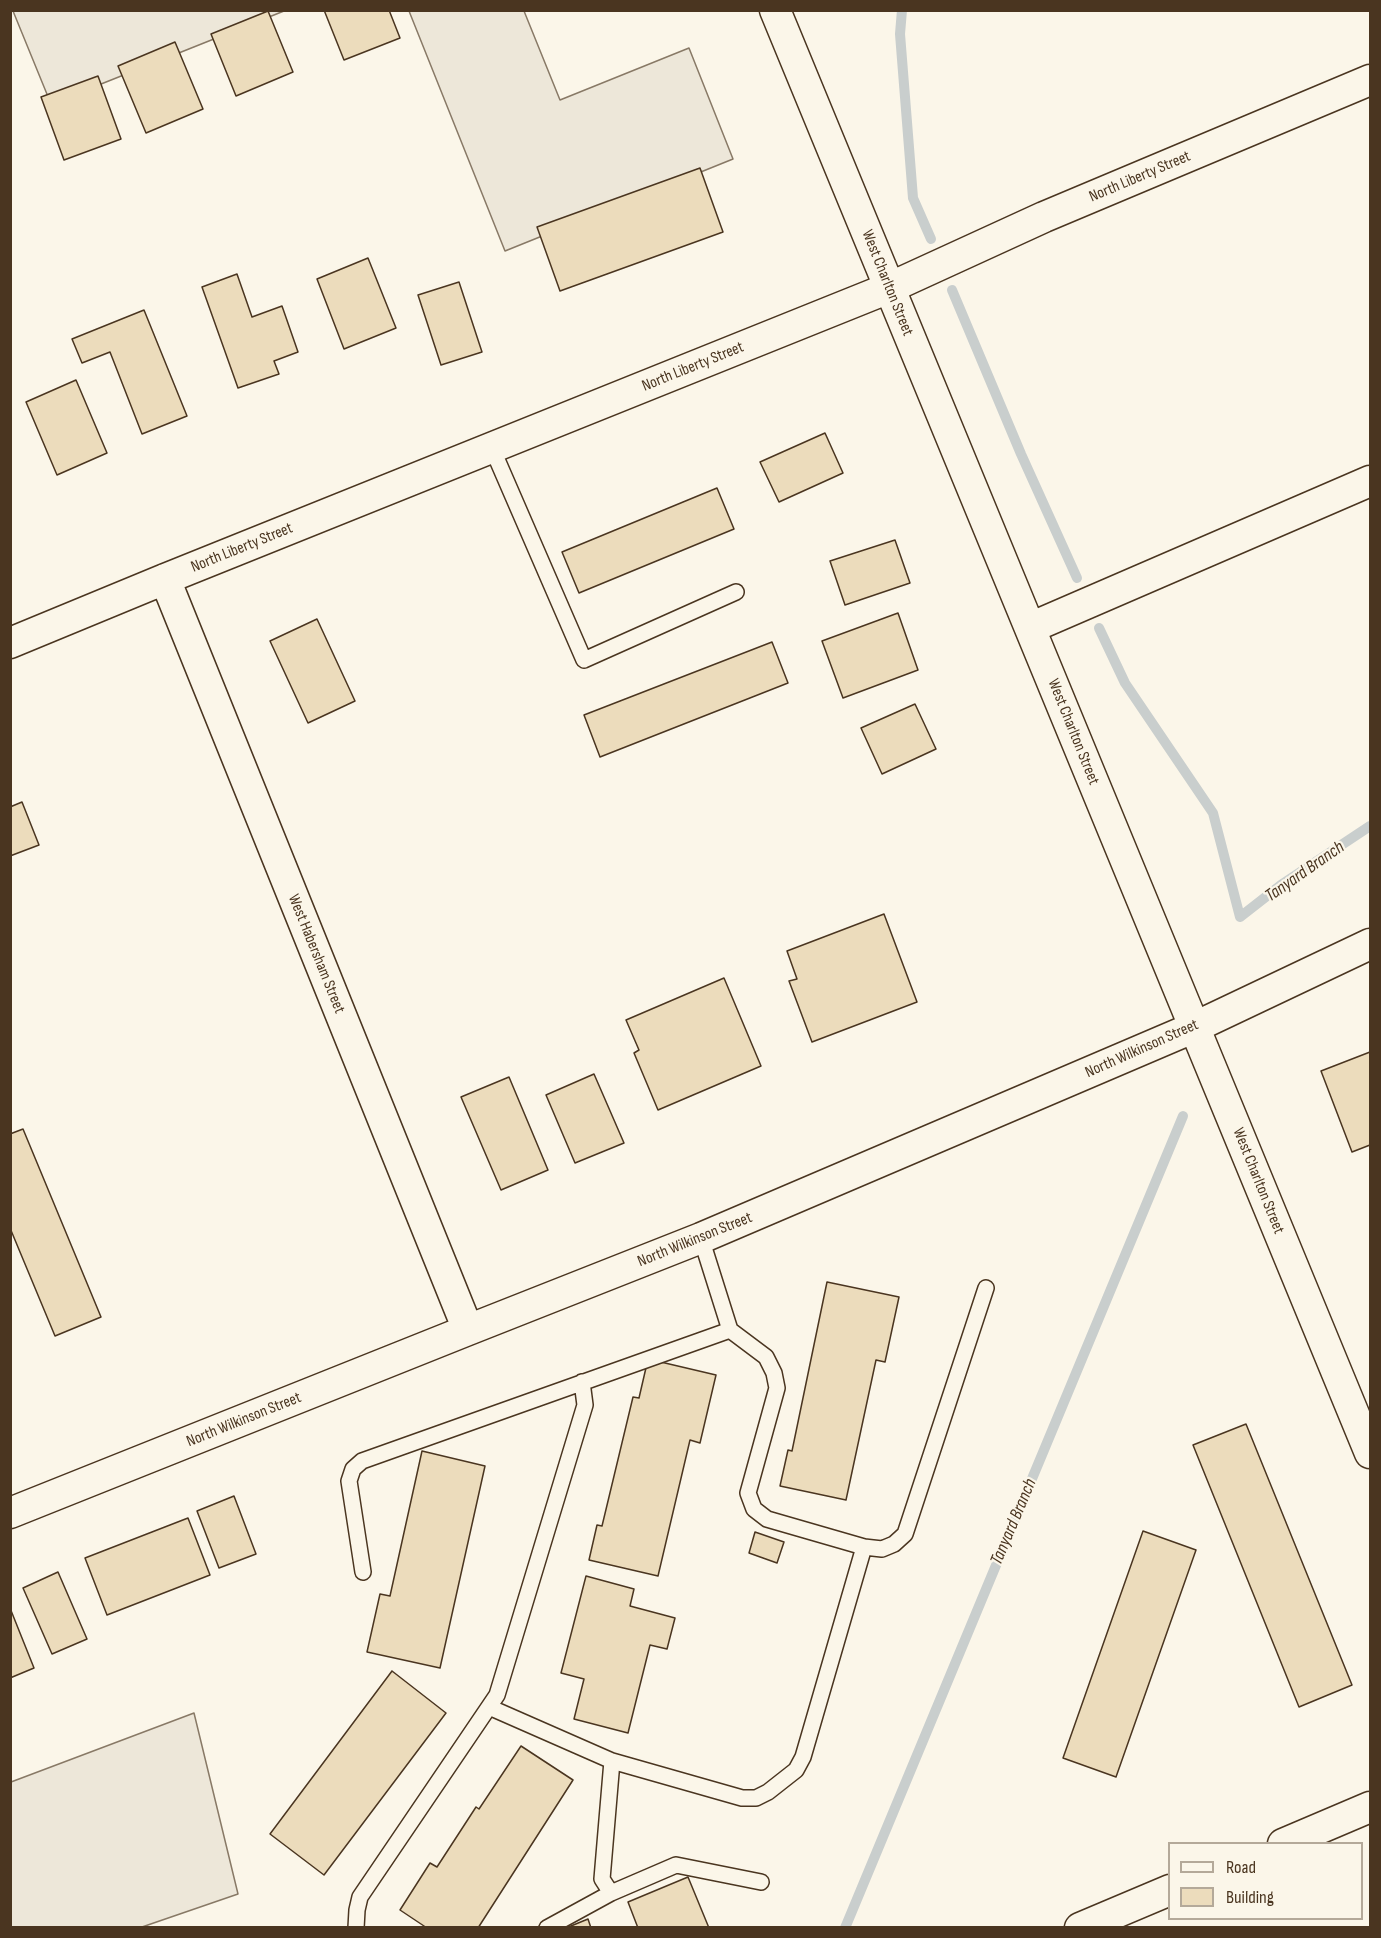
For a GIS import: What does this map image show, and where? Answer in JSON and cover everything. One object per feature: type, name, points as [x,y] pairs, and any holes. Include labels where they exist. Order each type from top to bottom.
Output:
[{"type":"street","name":"West Charlton Street","points":[[775,10],[1371,1453]]},
{"type":"street","name":"North Liberty Street","points":[[10,643],[890,288],[1044,217],[1371,80]]},
{"type":"street","points":[[1030,628],[1371,481]]},
{"type":"street","name":"West Habersham Street","points":[[165,579],[468,1330]]},
{"type":"street","name":"North Wilkinson Street","points":[[10,1513],[701,1238],[1195,1027],[1371,944]]},
{"type":"street","points":[[1288,1842],[1371,1807]]},
{"type":"street","points":[[1080,1928],[1168,1891]]},
{"type":"lane","points":[[492,448],[584,660],[736,592]]},
{"type":"lane","points":[[701,1238],[730,1330],[766,1357],[774,1373],[777,1388],[748,1493],[754,1509],[766,1519],[864,1547],[882,1549],[894,1544],[904,1534],[986,1288]]},
{"type":"lane","points":[[363,1572],[349,1481],[353,1469],[362,1461],[730,1330]]},
{"type":"lane","points":[[356,1928],[360,1897],[497,1695],[585,1405],[582,1382]]},
{"type":"lane","points":[[489,1707],[612,1761],[742,1798],[756,1798],[768,1792],[796,1770],[803,1757],[864,1547]]},
{"type":"lane","points":[[611,1893],[602,1880],[612,1761]]},
{"type":"lane","points":[[547,1928],[611,1893],[676,1865],[761,1882]]},
{"type":"shaded area","points":[[13,11],[284,11],[51,104]]},
{"type":"shaded area","points":[[409,11],[524,11],[560,100],[689,48],[733,159],[505,251]]},
{"type":"shaded area","points":[[194,1713],[238,1894],[142,1927],[11,1927],[11,1782]]},
{"type":"building","points":[[324,10],[389,10],[400,38],[344,60]]},
{"type":"building","points":[[268,11],[293,72],[236,96],[211,34]]},
{"type":"building","points":[[175,42],[203,109],[146,133],[118,66]]},
{"type":"building","points":[[98,76],[121,139],[64,160],[41,97]]},
{"type":"building","points":[[700,168],[723,232],[560,291],[537,227]]},
{"type":"building","points":[[368,258],[396,328],[344,349],[317,279]]},
{"type":"building","points":[[237,274],[252,317],[282,306],[298,352],[274,361],[279,374],[238,388],[202,287]]},
{"type":"building","points":[[459,282],[482,352],[441,365],[418,295]]},
{"type":"building","points":[[144,310],[187,416],[142,434],[110,352],[82,363],[72,339]]},
{"type":"building","points":[[76,380],[107,453],[57,475],[26,402]]},
{"type":"building","points":[[825,433],[843,473],[779,502],[760,462]]},
{"type":"building","points":[[717,488],[734,529],[579,593],[562,552]]},
{"type":"building","points":[[895,540],[910,583],[845,605],[830,561]]},
{"type":"building","points":[[898,613],[918,670],[843,698],[822,641]]},
{"type":"building","points":[[317,619],[355,701],[308,723],[270,641]]},
{"type":"building","points":[[772,642],[788,683],[600,757],[584,715]]},
{"type":"building","points":[[915,704],[936,749],[882,774],[861,728]]},
{"type":"building","points":[[22,802],[39,845],[10,856],[10,807]]},
{"type":"building","points":[[884,914],[917,1002],[812,1042],[789,981],[797,979],[787,951]]},
{"type":"building","points":[[724,978],[761,1066],[658,1110],[634,1053],[639,1050],[626,1020]]},
{"type":"building","points":[[1370,1052],[1370,1145],[1352,1152],[1321,1071]]},
{"type":"building","points":[[594,1074],[624,1143],[575,1163],[546,1095]]},
{"type":"building","points":[[509,1077],[548,1170],[501,1190],[461,1097]]},
{"type":"building","points":[[23,1129],[101,1317],[55,1336],[10,1228],[10,1134]]},
{"type":"building","points":[[827,1282],[899,1297],[885,1362],[876,1360],[846,1500],[780,1486],[788,1450],[792,1451]]},
{"type":"building","points":[[648,1359],[716,1375],[700,1443],[690,1440],[658,1576],[589,1560],[597,1525],[602,1526],[633,1397],[639,1398]]},
{"type":"building","points":[[1246,1424],[1352,1685],[1299,1707],[1193,1445]]},
{"type":"building","points":[[422,1451],[485,1466],[440,1668],[367,1652],[380,1594],[390,1596]]},
{"type":"building","points":[[234,1496],[256,1554],[219,1568],[197,1511]]},
{"type":"building","points":[[188,1518],[210,1575],[107,1615],[85,1558]]},
{"type":"building","points":[[1143,1531],[1196,1550],[1116,1777],[1063,1758]]},
{"type":"building","points":[[755,1532],[784,1542],[777,1563],[749,1553]]},
{"type":"building","points":[[58,1572],[87,1639],[52,1654],[23,1588]]},
{"type":"building","points":[[586,1576],[634,1589],[630,1606],[675,1618],[667,1649],[650,1645],[628,1733],[574,1719],[584,1679],[561,1673]]},
{"type":"building","points":[[10,1608],[34,1668],[10,1678]]},
{"type":"building","points":[[392,1671],[446,1713],[324,1875],[270,1834]]},
{"type":"building","points":[[521,1746],[573,1780],[478,1928],[427,1928],[400,1910],[430,1863],[437,1867],[476,1807],[479,1809]]},
{"type":"building","points":[[688,1877],[709,1928],[638,1928],[628,1902]]},
{"type":"building","points":[[588,1919],[591,1928],[566,1928]]},
{"type":"waterway","points":[[902,10],[900,34],[913,198],[931,239]]},
{"type":"waterway","points":[[952,290],[1021,454],[1077,578]]},
{"type":"waterway","points":[[1099,628],[1125,683],[1213,813],[1240,917],[1281,885],[1370,826]]},
{"type":"waterway","name":"Tanyard Branch","points":[[845,1928],[1183,1116]]}]
